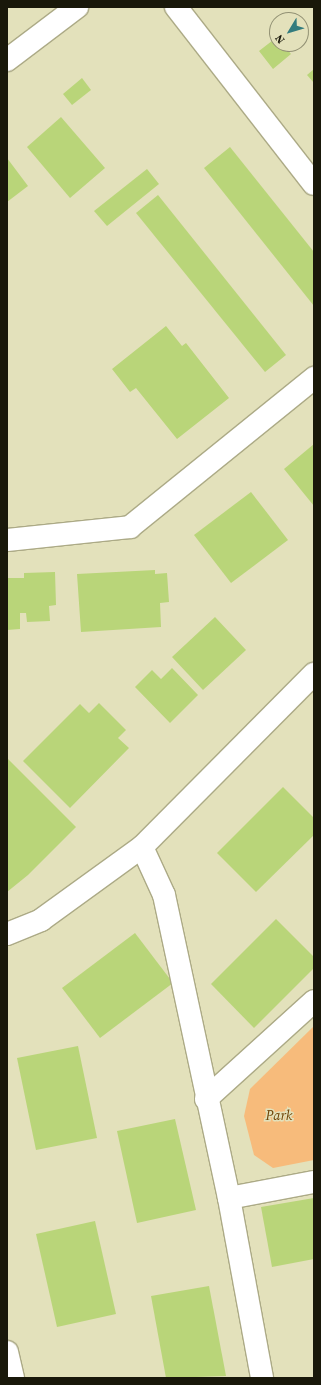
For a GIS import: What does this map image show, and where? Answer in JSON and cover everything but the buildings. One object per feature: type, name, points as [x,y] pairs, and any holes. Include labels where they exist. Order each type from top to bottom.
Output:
[{"type":"street","points":[[7,60],[77,7]]},
{"type":"street","points":[[176,7],[314,184]]},
{"type":"street","points":[[7,540],[130,527],[314,378]]},
{"type":"street","points":[[7,934],[41,920],[142,847],[314,674]]},
{"type":"street","points":[[142,847],[164,895],[206,1099],[229,1198],[262,1378]]},
{"type":"street","points":[[206,1099],[314,1001]]},
{"type":"street","points":[[229,1198],[314,1182]]},
{"type":"green space","name":"Park","points":[[314,1026],[314,1160],[273,1168],[254,1155],[244,1116],[250,1089]]}]
